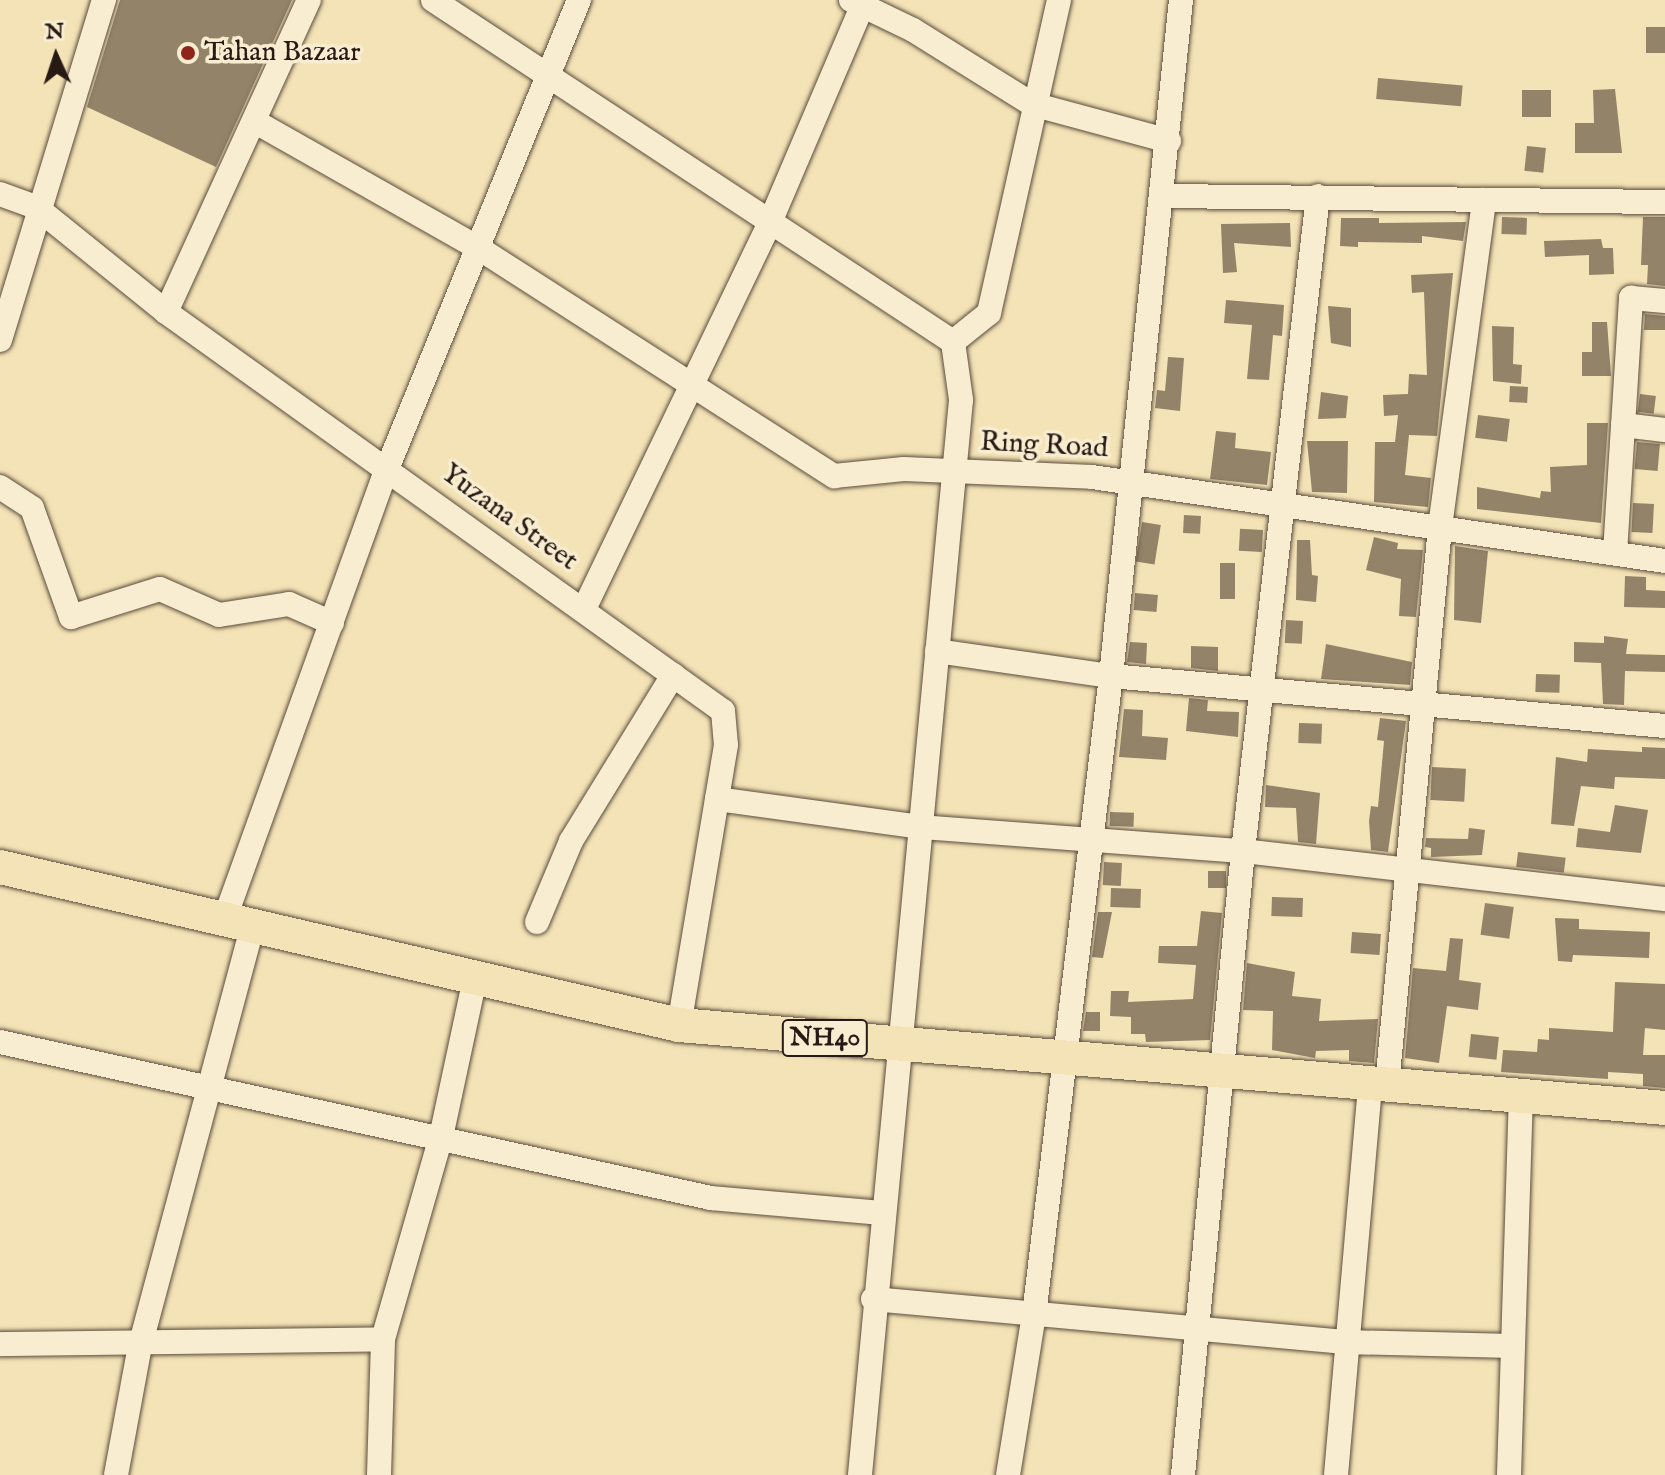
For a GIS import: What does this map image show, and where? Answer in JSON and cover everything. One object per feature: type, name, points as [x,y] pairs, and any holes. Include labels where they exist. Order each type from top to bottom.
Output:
[{"type":"highway","name":"NH40","points":[[0,867],[240,919],[679,1025],[1665,1108]]},
{"type":"street","points":[[166,312],[309,0]]},
{"type":"street","points":[[433,0],[548,71],[953,342],[961,400],[901,1044],[881,1213],[860,1475]]},
{"type":"street","points":[[116,1475],[140,1346],[209,1087],[240,919],[332,623],[387,469],[480,249],[548,71],[579,0]]},
{"type":"street","points":[[953,342],[989,313],[1032,104],[1059,0]]},
{"type":"street","points":[[1008,1475],[1034,1315],[1065,1058],[1086,842],[1111,676],[1165,196],[1181,0]]},
{"type":"street","points":[[0,340],[96,2]]},
{"type":"street","points":[[584,609],[771,220],[859,2],[1032,104],[1169,141]]},
{"type":"street","name":"Ring Road","points":[[254,121],[480,249],[834,476],[954,471],[1131,482],[1665,561]]},
{"type":"street","name":"Yuzana Street","points":[[0,194],[36,207],[166,312],[723,711],[726,745],[679,1025]]},
{"type":"street","points":[[1165,196],[1665,202]]},
{"type":"street","points":[[1183,1475],[1194,1329],[1243,851],[1318,196]]},
{"type":"street","points":[[1336,1475],[1345,1342],[1404,869],[1440,527],[1484,200]]},
{"type":"street","points":[[1615,553],[1631,298],[1665,301]]},
{"type":"street","points":[[1623,425],[1665,430]]},
{"type":"street","points":[[0,487],[32,508],[71,617],[160,589],[219,615],[289,604],[332,623]]},
{"type":"street","points":[[937,651],[1111,676],[1262,686],[1421,705],[1665,726]]},
{"type":"street","points":[[537,922],[571,841],[673,675]]},
{"type":"street","points":[[717,799],[921,827],[1086,842],[1243,851],[1665,899]]},
{"type":"street","points":[[379,1475],[383,1339],[441,1137],[475,978]]},
{"type":"street","points":[[0,1042],[711,1198],[881,1213]]},
{"type":"street","points":[[1509,1475],[1521,1097]]},
{"type":"street","points":[[873,1299],[1345,1342],[1513,1346]]},
{"type":"street","points":[[0,1344],[140,1346],[383,1339]]},
{"type":"building","name":"Tahan Bazaar","points":[[120,0],[292,0],[216,167],[87,107]]},
{"type":"building","points":[[1646,27],[1665,27],[1665,53],[1646,53]]},
{"type":"building","points":[[1378,78],[1463,85],[1461,106],[1376,99]]},
{"type":"building","points":[[1615,89],[1622,153],[1575,153],[1575,123],[1594,123],[1593,90]]},
{"type":"building","points":[[1522,90],[1551,90],[1551,117],[1522,117]]},
{"type":"building","points":[[1527,146],[1546,148],[1543,173],[1524,171]]},
{"type":"building","points":[[1502,217],[1527,218],[1526,235],[1501,234]]},
{"type":"building","points":[[1643,217],[1665,217],[1665,286],[1647,284],[1648,265],[1641,265]]},
{"type":"building","points":[[1341,218],[1379,218],[1379,223],[1466,222],[1463,241],[1422,236],[1422,243],[1358,242],[1358,247],[1340,246]]},
{"type":"building","points":[[1290,223],[1291,247],[1234,243],[1237,272],[1223,273],[1221,224]]},
{"type":"building","points":[[1601,239],[1603,248],[1613,248],[1614,274],[1589,275],[1589,255],[1545,257],[1544,241]]},
{"type":"building","points":[[1453,273],[1437,436],[1409,435],[1405,475],[1431,478],[1428,507],[1374,502],[1375,442],[1395,442],[1398,415],[1384,416],[1383,395],[1408,394],[1409,374],[1427,375],[1424,292],[1412,293],[1411,275]]},
{"type":"building","points":[[1226,300],[1284,305],[1282,336],[1273,335],[1269,380],[1247,379],[1252,325],[1224,323]]},
{"type":"building","points":[[1328,306],[1351,308],[1351,347],[1331,343]]},
{"type":"building","points":[[1645,314],[1665,316],[1665,330],[1644,330]]},
{"type":"building","points":[[1592,322],[1607,322],[1611,376],[1582,376],[1582,352],[1592,352]]},
{"type":"building","points":[[1492,326],[1514,327],[1513,364],[1522,365],[1521,384],[1493,381]]},
{"type":"building","points":[[1168,357],[1184,358],[1180,411],[1155,408],[1157,390],[1165,391]]},
{"type":"building","points":[[1510,386],[1528,387],[1527,403],[1509,402]]},
{"type":"building","points":[[1321,392],[1348,396],[1346,418],[1318,419]]},
{"type":"building","points":[[1640,394],[1656,396],[1654,414],[1638,412]]},
{"type":"building","points":[[1478,415],[1510,419],[1507,442],[1475,438]]},
{"type":"building","points":[[1587,423],[1608,423],[1601,523],[1477,509],[1477,487],[1540,498],[1541,491],[1551,492],[1550,467],[1587,465]]},
{"type":"building","points":[[1216,431],[1236,433],[1235,448],[1271,452],[1267,485],[1210,479]]},
{"type":"building","points":[[1307,441],[1348,441],[1347,493],[1312,492]]},
{"type":"building","points":[[1637,442],[1660,444],[1658,471],[1635,469]]},
{"type":"building","points":[[1633,503],[1654,504],[1652,533],[1631,532]]},
{"type":"building","points":[[1184,515],[1201,516],[1200,534],[1183,533]]},
{"type":"building","points":[[1142,522],[1161,525],[1155,564],[1136,562]]},
{"type":"building","points":[[1240,529],[1263,530],[1262,552],[1239,551]]},
{"type":"building","points":[[1374,537],[1398,543],[1397,549],[1423,550],[1416,617],[1399,616],[1401,579],[1366,570]]},
{"type":"building","points":[[1297,540],[1310,540],[1312,575],[1318,576],[1316,602],[1296,600]]},
{"type":"building","points":[[1455,546],[1488,551],[1481,623],[1454,620]]},
{"type":"building","points":[[1220,563],[1235,563],[1235,599],[1220,599]]},
{"type":"building","points":[[1625,576],[1646,577],[1646,590],[1665,591],[1665,608],[1624,607]]},
{"type":"building","points":[[1135,593],[1158,595],[1156,612],[1134,610]]},
{"type":"building","points":[[1286,620],[1303,621],[1302,644],[1285,643]]},
{"type":"building","points":[[1604,636],[1628,639],[1626,654],[1665,655],[1665,672],[1625,671],[1624,705],[1603,704],[1601,663],[1574,662],[1574,642],[1604,643]]},
{"type":"building","points":[[1130,642],[1147,643],[1146,664],[1127,662]]},
{"type":"building","points":[[1326,644],[1412,662],[1410,685],[1321,679]]},
{"type":"building","points":[[1191,646],[1218,647],[1218,671],[1191,668]]},
{"type":"building","points":[[1536,674],[1560,675],[1559,693],[1535,692]]},
{"type":"building","points":[[1189,698],[1208,700],[1207,711],[1239,712],[1238,737],[1186,731]]},
{"type":"building","points":[[1124,709],[1143,710],[1142,736],[1168,738],[1166,760],[1119,757]]},
{"type":"building","points":[[1380,718],[1406,721],[1388,852],[1371,850],[1369,821],[1371,806],[1378,807],[1384,741],[1377,740]]},
{"type":"building","points":[[1299,723],[1322,724],[1321,744],[1298,743]]},
{"type":"building","points":[[1642,747],[1665,748],[1665,779],[1615,777],[1614,789],[1581,786],[1574,826],[1551,824],[1556,757],[1587,762],[1588,749],[1642,752]]},
{"type":"building","points":[[1432,767],[1466,769],[1464,802],[1430,800]]},
{"type":"building","points":[[1266,785],[1320,793],[1316,844],[1298,842],[1296,808],[1265,807]]},
{"type":"building","points":[[1615,805],[1648,810],[1641,853],[1576,847],[1578,828],[1610,832]]},
{"type":"building","points":[[1110,812],[1134,813],[1133,827],[1110,826]]},
{"type":"building","points":[[1469,828],[1485,830],[1482,855],[1431,857],[1431,848],[1425,847],[1426,838],[1468,839]]},
{"type":"building","points":[[1518,852],[1566,858],[1564,873],[1516,867]]},
{"type":"building","points":[[1104,862],[1122,863],[1121,886],[1103,885]]},
{"type":"building","points":[[1208,871],[1226,871],[1226,888],[1208,888]]},
{"type":"building","points":[[1111,888],[1141,889],[1140,908],[1110,907]]},
{"type":"building","points":[[1272,897],[1303,898],[1302,917],[1271,916]]},
{"type":"building","points":[[1485,903],[1514,907],[1509,939],[1481,935]]},
{"type":"building","points":[[1201,911],[1222,913],[1210,1040],[1146,1042],[1145,1034],[1131,1034],[1131,1017],[1110,1016],[1111,991],[1129,991],[1128,1002],[1193,999],[1196,965],[1158,963],[1159,946],[1197,946]]},
{"type":"building","points":[[1098,912],[1112,912],[1103,958],[1092,957]]},
{"type":"building","points":[[1555,918],[1579,919],[1579,929],[1650,932],[1649,958],[1573,955],[1572,962],[1558,961]]},
{"type":"building","points":[[1352,932],[1381,934],[1379,955],[1351,953]]},
{"type":"building","points":[[1450,938],[1463,939],[1459,980],[1481,983],[1478,1010],[1447,1006],[1439,1063],[1405,1058],[1413,968],[1446,971]]},
{"type":"building","points":[[1247,963],[1295,972],[1292,996],[1321,999],[1319,1021],[1378,1019],[1374,1063],[1349,1061],[1349,1050],[1316,1051],[1315,1058],[1272,1050],[1273,1011],[1243,1010]]},
{"type":"building","points":[[1615,982],[1665,984],[1665,1030],[1645,1028],[1643,1055],[1665,1055],[1665,1088],[1643,1086],[1643,1074],[1608,1072],[1608,1079],[1501,1072],[1503,1050],[1537,1052],[1538,1039],[1549,1040],[1549,1028],[1613,1032]]},
{"type":"building","points":[[1086,1012],[1100,1012],[1100,1031],[1083,1031]]},
{"type":"building","points":[[1471,1034],[1499,1037],[1496,1060],[1469,1057]]},
{"type":"place","name":"Tahan Bazaar","points":[[188,53]]}]
